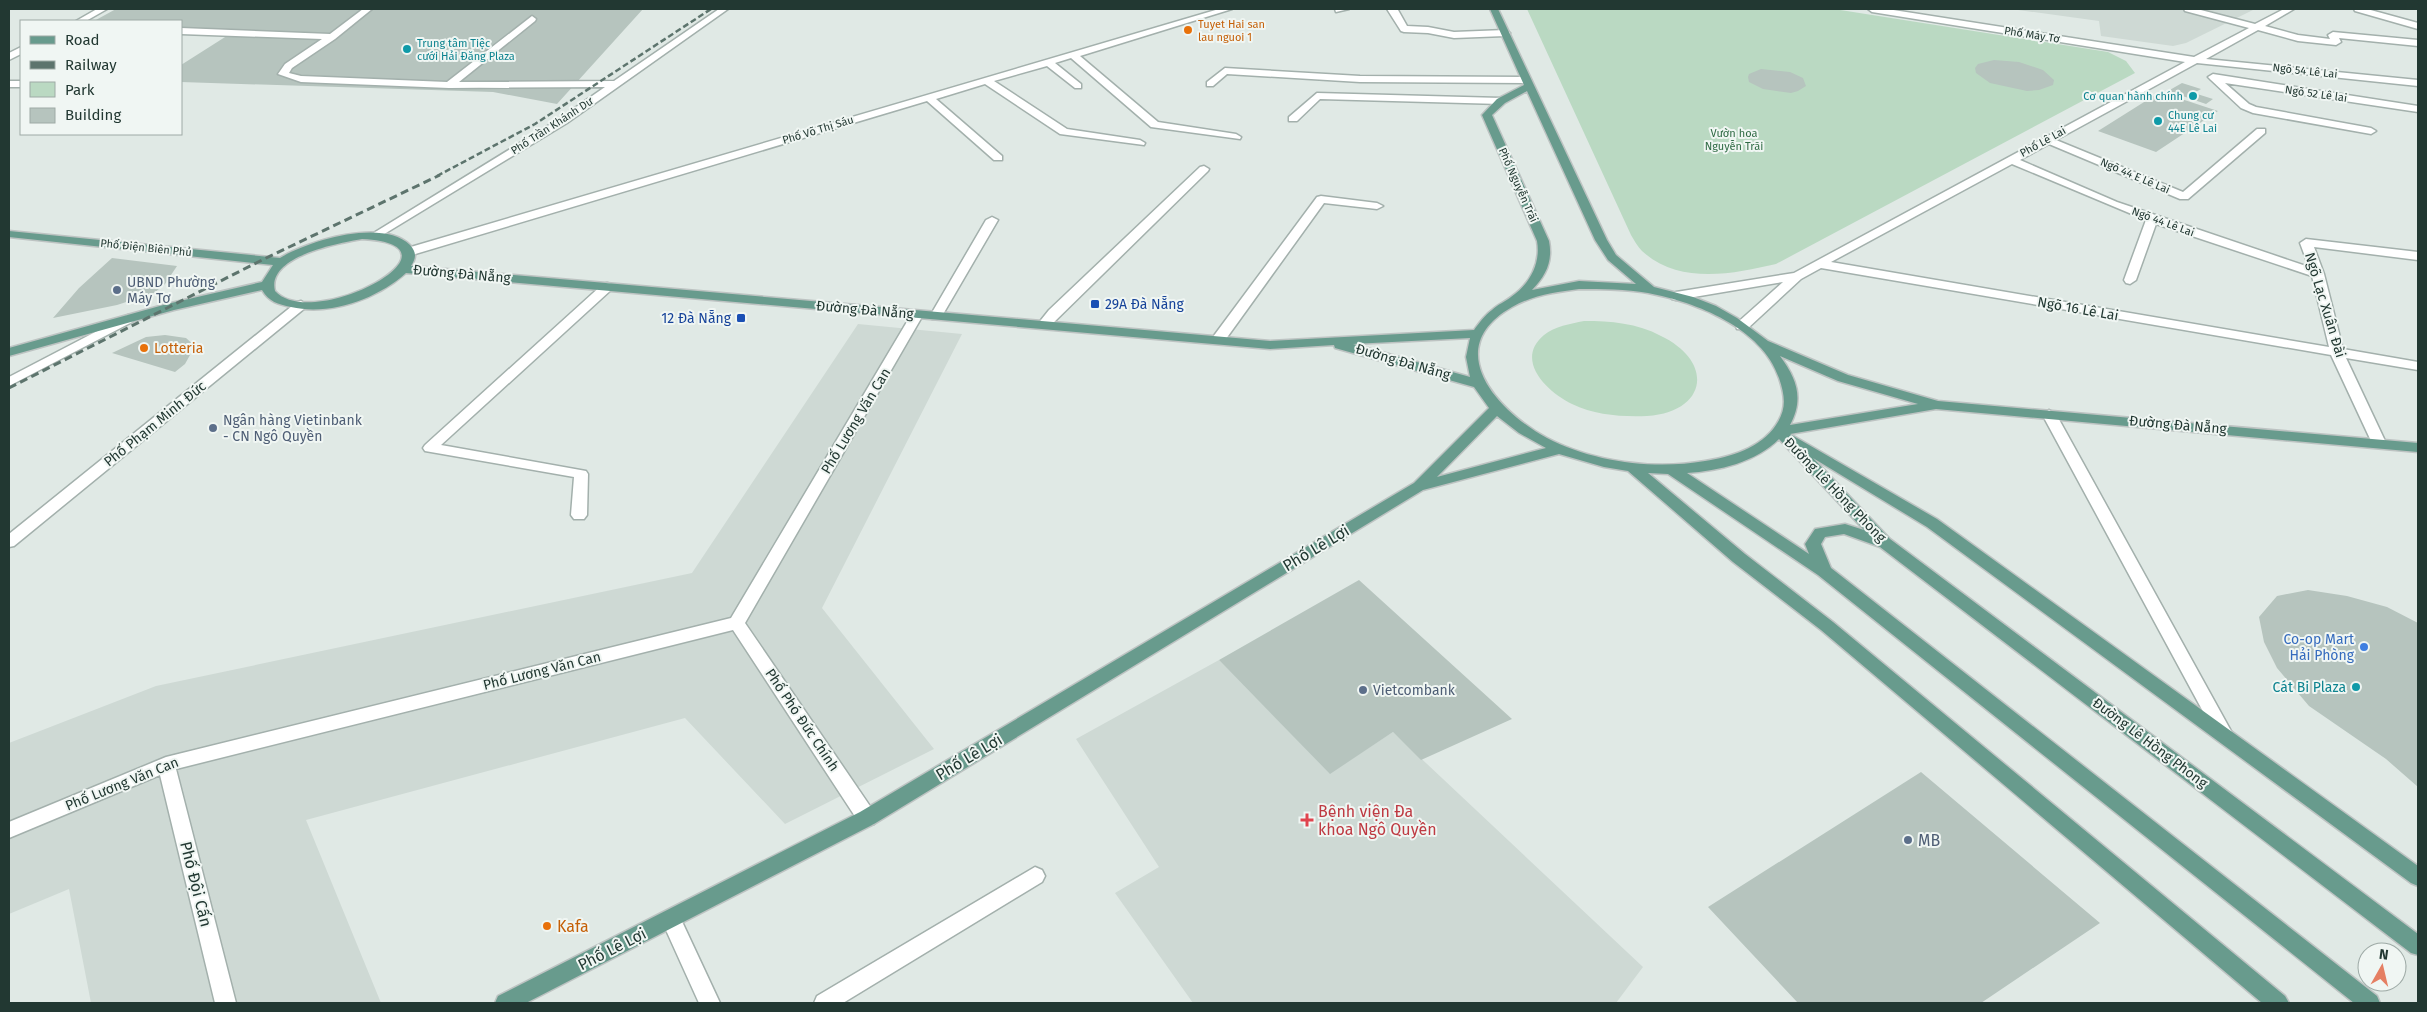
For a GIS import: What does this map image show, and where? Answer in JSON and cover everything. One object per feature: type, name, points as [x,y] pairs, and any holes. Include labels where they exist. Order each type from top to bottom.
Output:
[{"type":"main road","points":[[1494,9],[1601,240],[1612,257],[1649,289]]},
{"type":"main road","points":[[1501,100],[1527,83]]},
{"type":"main road","name":"Phố Nguyễn Trãi","points":[[1501,100],[1487,115],[1539,233],[1546,256],[1542,270],[1518,298]]},
{"type":"main road","name":"Phố Điện Biên Phủ","points":[[9,234],[283,262]]},
{"type":"main road","points":[[376,236],[398,242],[408,252],[409,260],[403,269],[379,287],[340,301],[301,305],[283,302],[271,295],[267,285],[270,276],[283,262],[301,252],[331,241],[376,236]]},
{"type":"main road","name":"Đường Đà Nẵng","points":[[403,269],[1270,345],[1476,334]]},
{"type":"main road","points":[[9,352],[171,306],[267,285]]},
{"type":"main road","points":[[1579,285],[1613,285],[1649,289],[1676,296],[1711,309],[1742,326],[1765,344],[1786,373],[1792,403],[1779,431],[1762,447],[1736,459],[1705,467],[1670,470],[1632,467],[1596,460],[1561,449],[1525,430],[1497,408],[1479,384],[1471,358],[1476,334],[1493,314],[1518,298],[1546,289],[1579,285]]},
{"type":"main road","name":"Đường Đà Nẵng","points":[[1327,341],[1479,384]]},
{"type":"main road","name":"Đường Đà Nẵng","points":[[1765,344],[1843,378],[1937,405],[2418,447]]},
{"type":"main road","name":"Đường Đà Nẵng","points":[[1779,431],[1937,405]]},
{"type":"main road","name":"Phố Lê Lợi","points":[[505,1003],[867,818],[1419,486],[1497,408]]},
{"type":"main road","name":"Đường Lê Hồng Phong","points":[[1779,431],[1885,543],[2418,946]]},
{"type":"main road","name":"Đường Lê Hồng Phong","points":[[1779,431],[1932,523],[2418,877]]},
{"type":"main road","name":"Phố Lê Lợi","points":[[1419,486],[1561,449]]},
{"type":"main road","points":[[1632,467],[1739,558],[1827,626],[2278,1003]]},
{"type":"main road","points":[[1670,470],[1824,571],[2370,1003]]},
{"type":"main road","points":[[1824,571],[1813,544],[1820,533],[1845,529],[1885,543]]},
{"type":"street","points":[[82,20],[103,9]]},
{"type":"street","points":[[368,9],[332,37],[288,66],[283,74],[301,79],[449,85],[615,84]]},
{"type":"street","name":"Phố Trần Khánh Dư","points":[[376,236],[563,121],[724,9]]},
{"type":"street","name":"Phố Võ Thị Sáu","points":[[408,252],[1228,9]]},
{"type":"street","points":[[1391,9],[1395,12],[1404,29],[1428,30],[1454,35],[1505,32]]},
{"type":"street","name":"Phố Máy Tơ","points":[[1872,9],[2192,60]]},
{"type":"street","points":[[2188,9],[2298,38],[2336,42],[2333,35],[2418,43]]},
{"type":"street","name":"Phố Lê Lai","points":[[1742,326],[1797,276],[2192,60],[2290,9]]},
{"type":"street","points":[[2358,9],[2418,26]]},
{"type":"street","points":[[449,85],[532,19]]},
{"type":"street","points":[[182,31],[332,37]]},
{"type":"street","points":[[9,57],[20,51]]},
{"type":"street","points":[[1073,55],[1155,125],[1236,137]]},
{"type":"street","points":[[2192,60],[2244,106],[2253,110],[2371,131]]},
{"type":"street","name":"Ngõ 54 Lê Lai","points":[[2192,60],[2418,83]]},
{"type":"street","points":[[1048,62],[1078,86]]},
{"type":"street","points":[[1210,84],[1225,71],[1360,79],[1527,83]]},
{"type":"street","name":"Ngõ 52 Lê lai","points":[[2214,78],[2418,109]]},
{"type":"street","points":[[986,80],[1064,132],[1140,143]]},
{"type":"street","points":[[1293,119],[1317,96],[1501,100]]},
{"type":"street","points":[[929,98],[998,158]]},
{"type":"street","name":"Ngõ 44 E Lê Lai","points":[[2048,140],[2184,197],[2261,131]]},
{"type":"street","name":"Ngõ 44 Lê Lai","points":[[2011,160],[2152,218],[2318,274]]},
{"type":"street","points":[[1043,325],[1053,313],[1204,169]]},
{"type":"street","points":[[1218,340],[1322,199],[1377,206]]},
{"type":"street","points":[[2130,280],[2152,218]]},
{"type":"street","points":[[936,316],[992,220]]},
{"type":"street","name":"Ngõ Lạc Xuân Đài","points":[[2380,443],[2338,353],[2318,274],[2306,243],[2418,256]]},
{"type":"street","name":"Ngõ 16 Lê Lai","points":[[1819,264],[2418,366]]},
{"type":"street","name":"Phố Lê Lai","points":[[1676,296],[1797,276]]},
{"type":"street","points":[[579,516],[581,474],[430,448],[607,287]]},
{"type":"street","name":"Phố Phạm Minh Đức","points":[[9,542],[301,305]]},
{"type":"street","name":"Phố Lương Văn Can","points":[[9,830],[166,764],[737,622],[917,315]]},
{"type":"street","points":[[9,382],[128,319]]},
{"type":"street","points":[[2049,414],[2225,736]]},
{"type":"street","name":"Phố Phó Đức Chính","points":[[737,622],[867,818]]},
{"type":"street","name":"Phố Đội Cấn","points":[[166,764],[226,1003]]},
{"type":"street","points":[[824,1003],[1035,876]]},
{"type":"street","points":[[671,919],[710,1003]]},
{"type":"shaded area","points":[[2011,9],[2255,9],[2186,43],[2173,46],[2101,36],[2099,21]]},
{"type":"shaded area","points":[[858,324],[962,334],[822,608],[934,749],[785,824],[685,718],[306,820],[381,1003],[91,1003],[69,889],[9,914],[9,743],[156,686],[692,573]]},
{"type":"shaded area","name":"Bệnh viện Đa khoa Ngô Quyền","points":[[1219,660],[1330,773],[1393,732],[1643,967],[1616,1003],[1193,1003],[1115,893],[1159,867],[1076,739]]},
{"type":"green space","name":"Vườn hoa Nguyễn Trãi","points":[[1527,9],[1834,9],[2108,52],[2126,61],[2135,73],[1776,264],[1724,273],[1689,273],[1672,269],[1657,262],[1642,251],[1631,235]]},
{"type":"green space","points":[[1584,321],[1614,322],[1643,328],[1661,336],[1678,347],[1690,359],[1696,372],[1697,384],[1692,396],[1682,405],[1667,412],[1647,416],[1618,416],[1599,413],[1581,408],[1562,399],[1537,374],[1533,365],[1532,355],[1536,345],[1548,332]]},
{"type":"building","name":"Trung tâm Tiệc cưới Hải Đăng Plaza","points":[[116,9],[643,9],[557,104],[493,92],[182,82],[182,64],[233,32],[182,29],[182,20],[96,20]]},
{"type":"building","points":[[1994,60],[2019,62],[2043,70],[2054,80],[2053,85],[2039,90],[2027,91],[1990,83],[1976,73],[1975,68],[1978,64]]},
{"type":"building","points":[[1761,69],[1790,72],[1803,78],[1806,86],[1791,93],[1763,89],[1749,82],[1748,77],[1749,74]]},
{"type":"building","name":"Cơ quan hành chính","points":[[2182,83],[2201,89],[2194,93],[2213,99],[2206,104],[2168,91]]},
{"type":"building","name":"Chung cư 44E Lê Lai","points":[[2160,92],[2218,111],[2156,152],[2098,131]]},
{"type":"building","name":"UBND Phường Máy Tơ","points":[[112,258],[177,266],[165,284],[154,293],[117,305],[53,318],[79,288]]},
{"type":"building","points":[[165,335],[186,338],[195,346],[185,364],[175,372],[112,353],[146,337]]},
{"type":"building","name":"Vietcombank","points":[[1359,580],[1512,719],[1421,760],[1393,732],[1330,774],[1219,660]]},
{"type":"building","name":"Cát Bi Plaza","points":[[2308,590],[2347,596],[2387,607],[2418,623],[2418,787],[2386,759],[2309,706],[2277,668],[2264,642],[2259,617],[2277,596]]},
{"type":"building","name":"MB","points":[[1921,772],[2100,923],[1981,1003],[1798,1003],[1708,907]]},
{"type":"railway","points":[[437,176],[535,124],[711,9]]},
{"type":"railway","points":[[9,388],[264,259],[440,175]]},
{"type":"place","name":"Tuyet Hai san lau nguoi 1","points":[[1188,30]]},
{"type":"place","name":"Trung tâm Tiệc cưới Hải Đăng Plaza","points":[[407,49]]},
{"type":"place","name":"Cơ quan hành chính","points":[[2193,96]]},
{"type":"place","name":"Chung cư 44E Lê Lai","points":[[2158,121]]},
{"type":"place","name":"UBND Phường Máy Tơ","points":[[117,290]]},
{"type":"place","name":"29A Đà Nẵng","points":[[1095,304]]},
{"type":"place","name":"12 Đà Nẵng","points":[[741,318]]},
{"type":"place","name":"Lotteria","points":[[144,348]]},
{"type":"place","name":"Ngân hàng Vietinbank - CN Ngô Quyền","points":[[213,428]]},
{"type":"place","name":"Co-op Mart Hải Phòng","points":[[2364,647]]},
{"type":"place","name":"Cát Bi Plaza","points":[[2356,687]]},
{"type":"place","name":"Vietcombank","points":[[1363,690]]},
{"type":"place","name":"Bệnh viện Đa khoa Ngô Quyền","points":[[1307,820]]},
{"type":"place","name":"MB","points":[[1908,840]]},
{"type":"place","name":"Kafa","points":[[547,926]]}]
